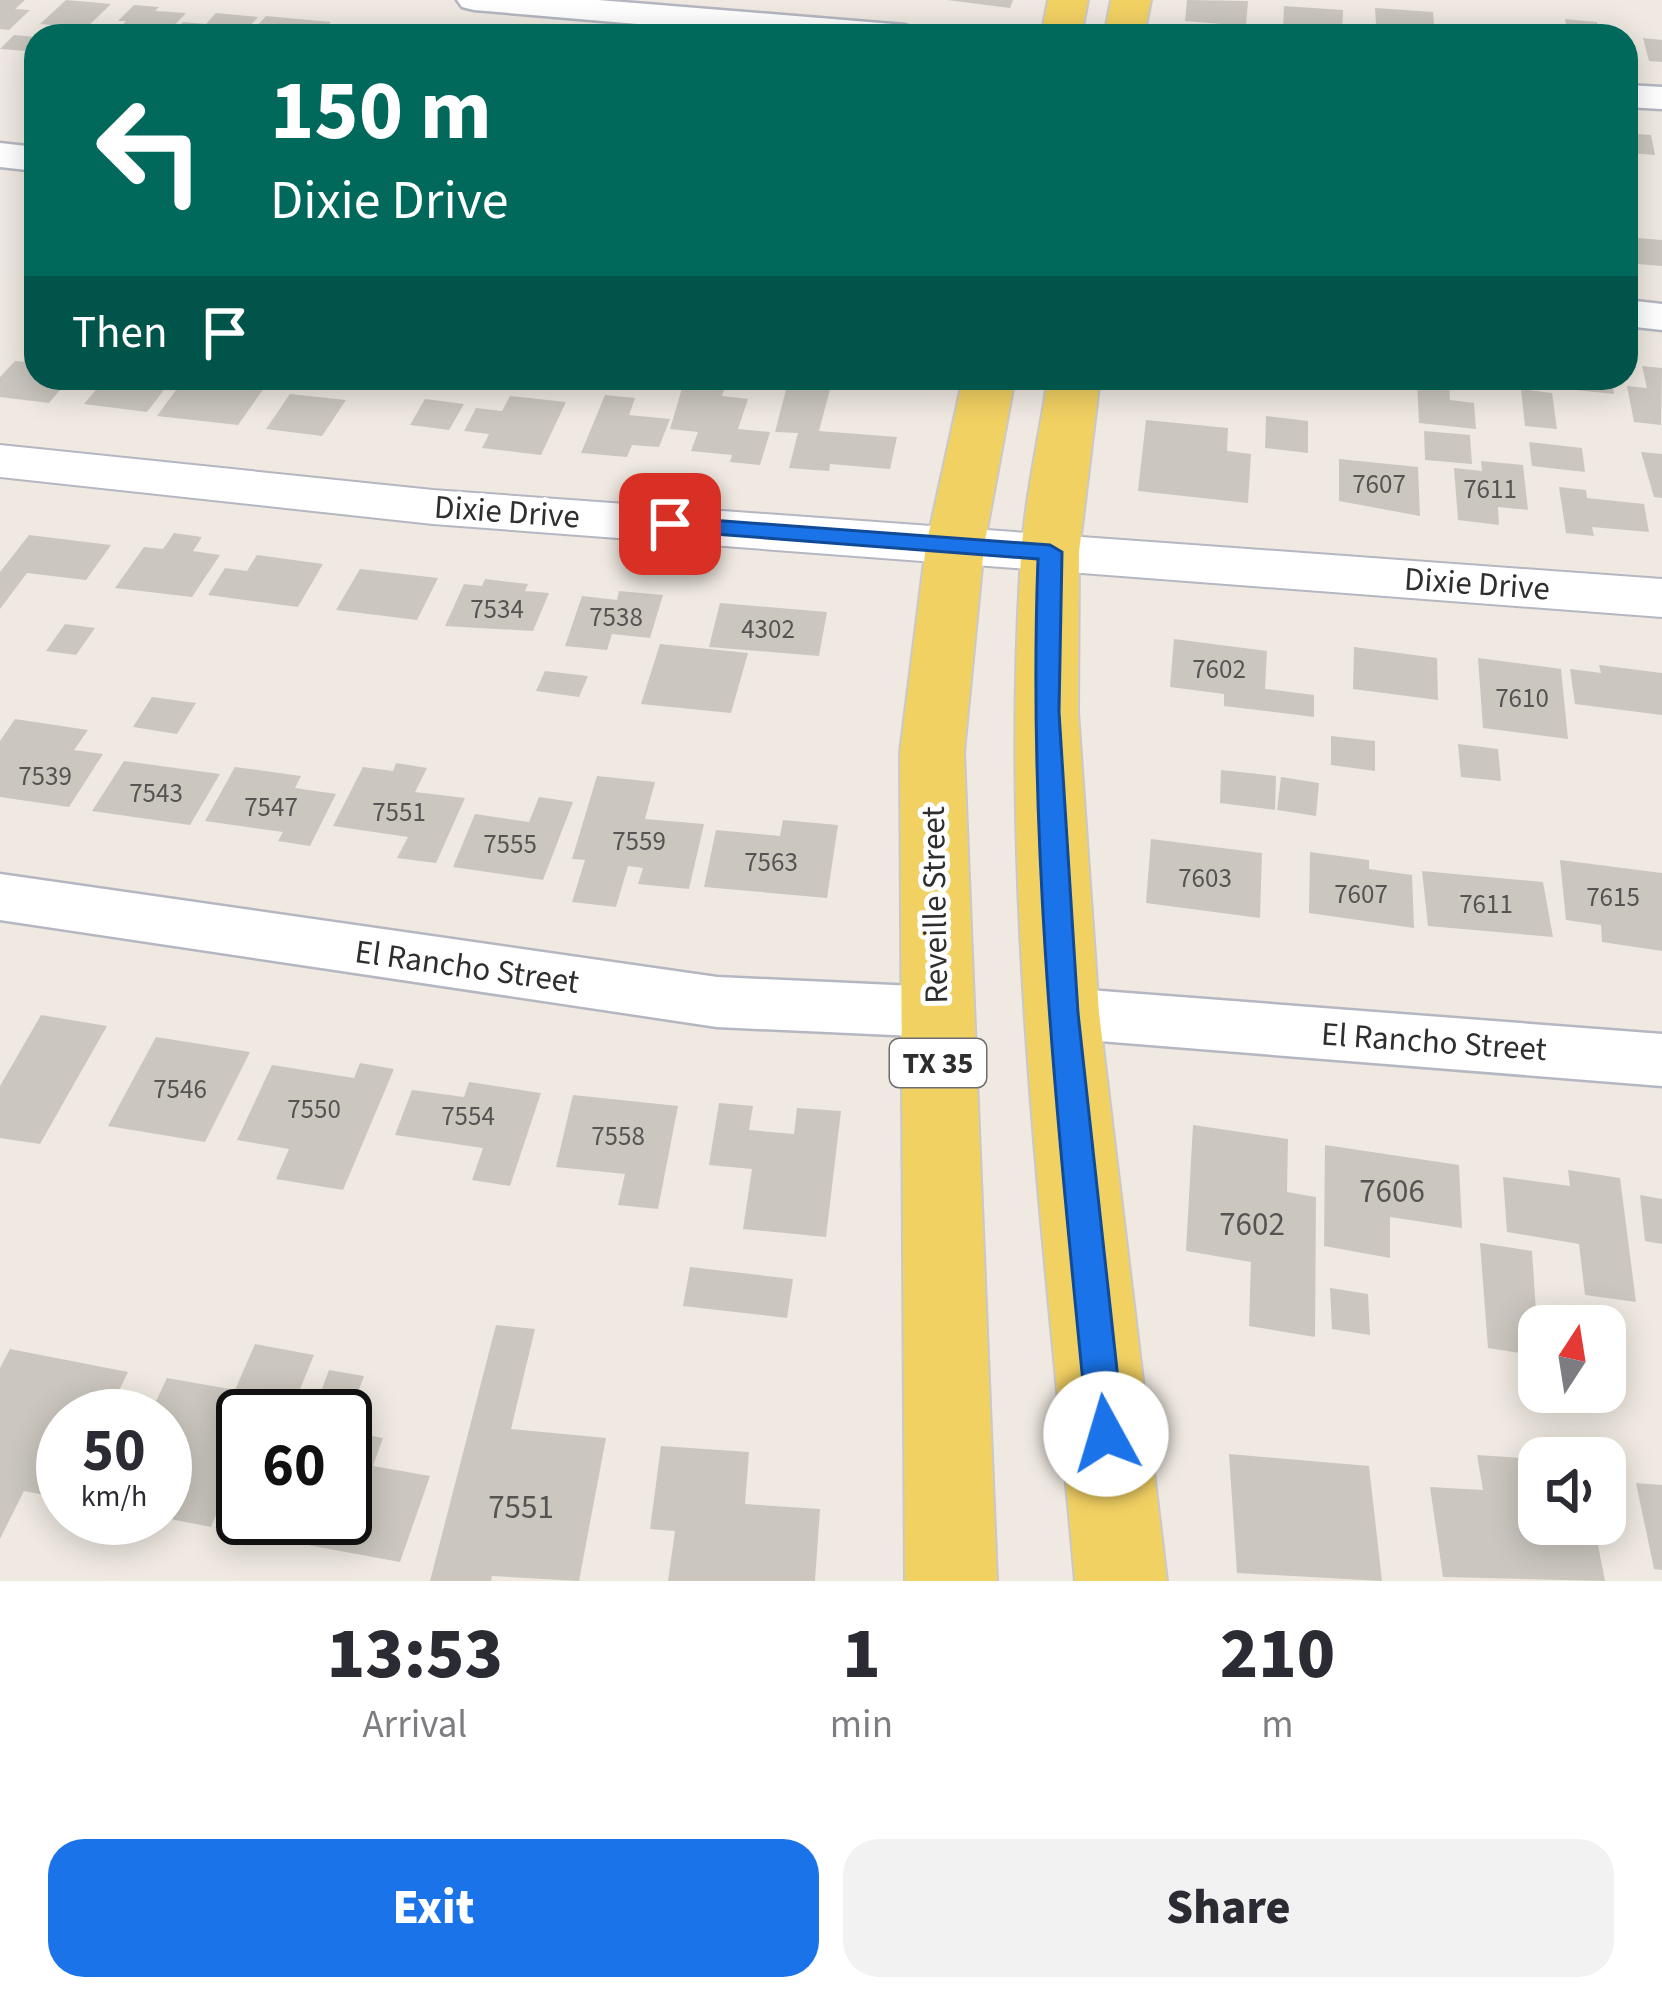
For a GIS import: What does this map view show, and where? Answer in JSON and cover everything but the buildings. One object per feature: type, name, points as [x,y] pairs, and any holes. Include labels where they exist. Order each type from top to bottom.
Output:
[{"type":"main road","name":"Reveille Street","points":[[951,1581],[932,752],[956,546],[987,390]]},
{"type":"main road","points":[[1072,390],[1050,552],[1046,712],[1063,1013],[1121,1581]]},
{"type":"street","points":[[474,0],[761,24]]},
{"type":"street","name":"Dixie Drive","points":[[0,461],[433,507],[1662,598]]},
{"type":"street","name":"El Rancho Street","points":[[0,897],[717,1002],[937,1012]]},
{"type":"street","name":"El Rancho Street","points":[[1063,1013],[1662,1060]]},
{"type":"route","points":[[670,524],[1050,552],[1046,712],[1063,1013],[1106,1434]]}]
